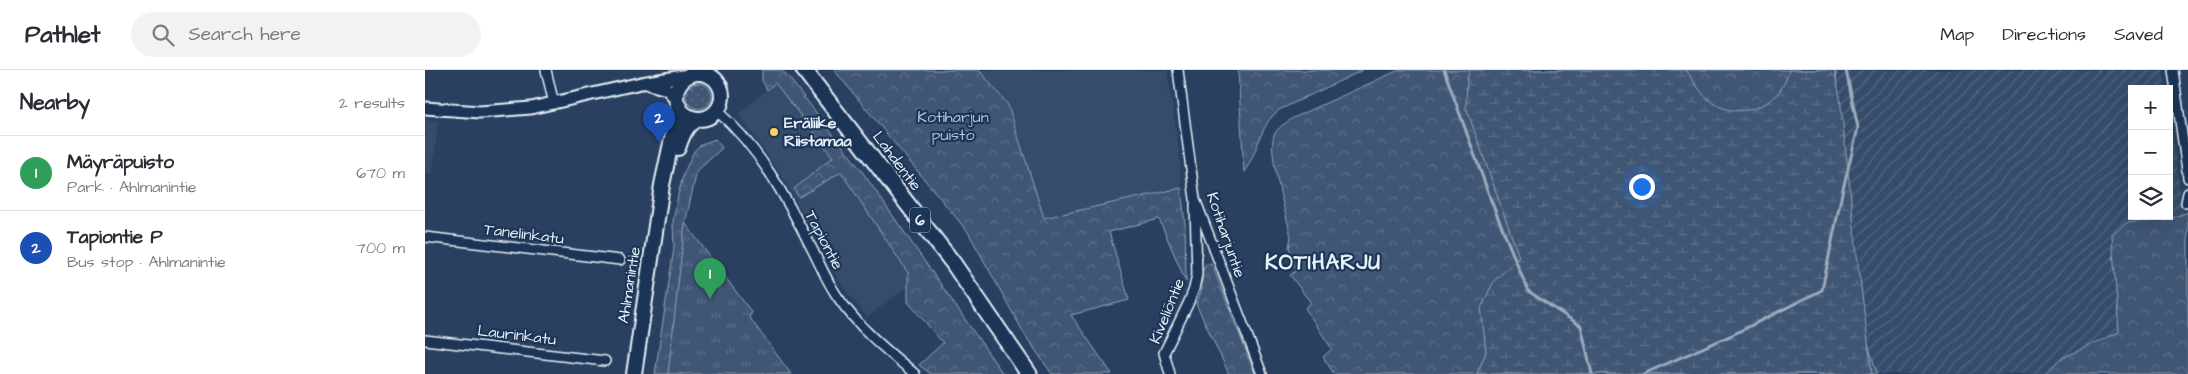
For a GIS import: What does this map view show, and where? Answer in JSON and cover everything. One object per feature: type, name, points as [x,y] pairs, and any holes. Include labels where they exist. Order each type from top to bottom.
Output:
[{"type":"highway","name":"Lahdentie","points":[[804,70],[953,263],[1029,374]]},
{"type":"main road","points":[[721,88],[713,78],[698,73],[679,85],[678,103],[690,116],[698,119],[707,118],[717,111],[722,96],[723,70]]},
{"type":"main road","name":"Ahlmanintie","points":[[634,374],[660,201],[678,103]]},
{"type":"main road","name":"Ahlmanintie","points":[[660,201],[681,136],[690,124],[698,119]]},
{"type":"street","points":[[546,70],[554,104]]},
{"type":"street","name":"Kotiharjuntie","points":[[1178,70],[1195,199],[1262,374]]},
{"type":"street","points":[[2173,70],[2188,178]]},
{"type":"street","points":[[425,108],[491,112],[554,104],[635,84],[698,73]]},
{"type":"street","points":[[635,84],[659,86],[671,92],[678,103]]},
{"type":"street","name":"Tapiontie","points":[[717,111],[740,132],[764,163],[837,296],[858,323],[887,351],[915,374]]},
{"type":"street","name":"Kiveliöntie","points":[[1170,374],[1165,353],[1189,304],[1197,274],[1194,219],[1195,199]]},
{"type":"street","name":"Tanelinkatu","points":[[425,237],[620,260]]},
{"type":"street","name":"Laurinkatu","points":[[425,340],[605,361]]},
{"type":"shaded area","points":[[979,70],[1167,70],[1180,157],[1181,188],[1044,218],[1008,105]]},
{"type":"shaded area","points":[[1836,70],[2163,70],[2165,85],[2128,85],[2128,220],[2173,220],[2173,141],[2181,196],[2186,257],[2119,337],[2077,374],[1877,374],[1843,261]]},
{"type":"shaded area","points":[[775,83],[822,138],[916,281],[867,317],[842,286],[785,181],[739,114]]},
{"type":"shaded area","points":[[425,120],[438,121],[432,174],[425,173]]},
{"type":"green space","points":[[762,70],[781,70],[786,74],[861,170],[1003,374],[931,374],[919,365],[943,343],[908,302],[908,273],[841,172],[799,197],[794,189],[833,157],[775,83],[767,90],[762,80]]},
{"type":"green space","name":"Kotiharjun puisto","points":[[834,70],[979,70],[1008,105],[1044,218],[1181,188],[1185,224],[1186,282],[1159,219],[1109,232],[1129,300],[1071,315],[1112,374],[1052,374],[1025,335],[968,232]]},
{"type":"green space","points":[[1238,70],[1363,70],[1279,110],[1272,116],[1244,172]]},
{"type":"green space","points":[[1399,70],[1836,70],[1843,261],[1877,374],[1334,374],[1323,357],[1332,349],[1305,308],[1311,303],[1290,275],[1296,271],[1289,247],[1291,237],[1275,169],[1273,155],[1274,135],[1291,119]]},
{"type":"green space","points":[[1470,70],[1686,70],[1709,100],[1725,108],[1737,111],[1760,106],[1770,100],[1785,82],[1789,70],[1834,70],[1840,97],[1872,374],[1477,374],[1486,352],[1481,308],[1494,281],[1519,257],[1466,107],[1467,78]]},
{"type":"green space","points":[[699,83],[709,86],[712,96],[709,106],[699,109],[689,106],[686,96],[689,86]]},
{"type":"green space","points":[[715,139],[722,148],[697,171],[685,223],[703,255],[683,374],[655,374],[674,248],[673,221],[678,195],[684,173],[694,151],[700,145]]},
{"type":"green space","points":[[2188,212],[2188,374],[2044,374],[2060,359],[2119,332],[2112,235],[2126,223],[2173,220],[2173,218]]},
{"type":"green space","points":[[685,223],[752,313],[749,317],[791,374],[668,374]]},
{"type":"green space","points":[[1206,264],[1211,264],[1213,267],[1255,374],[1229,374],[1196,304],[1202,289],[1202,273]]},
{"type":"waterway","points":[[1444,70],[1492,203],[1528,291],[1581,326],[1592,374]]},
{"type":"waterway","points":[[1643,374],[1732,335],[1822,290],[1842,193],[1858,128],[1846,70]]},
{"type":"place","name":"Eräliike Riistamaa","points":[[774,132]]},
{"type":"place","name":"Tapiontie P","points":[[659,143]]},
{"type":"place","name":"Mäyräpuisto","points":[[710,299]]},
{"type":"district","name":"KOTIHARJU","points":[[1323,262]]}]
